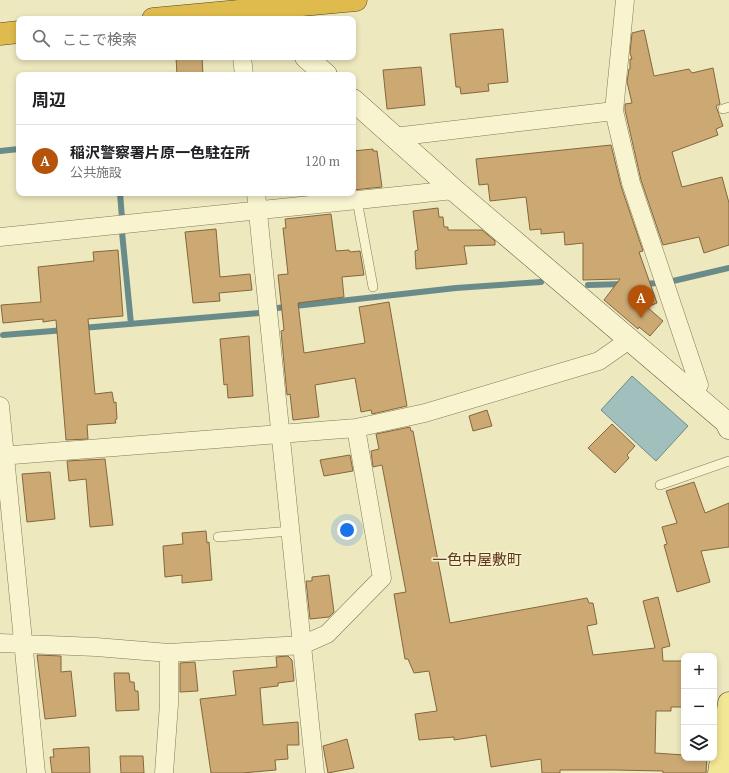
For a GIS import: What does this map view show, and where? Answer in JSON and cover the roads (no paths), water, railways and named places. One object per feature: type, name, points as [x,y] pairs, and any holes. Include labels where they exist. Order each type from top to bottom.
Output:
[{"type":"highway","points":[[193,16],[246,12],[356,0]]},
{"type":"highway","points":[[0,34],[16,32]]},
{"type":"main road","points":[[719,773],[729,703]]},
{"type":"street","points":[[625,0],[614,111],[631,183],[699,385],[694,394]]},
{"type":"street","points":[[242,60],[244,72]]},
{"type":"street","points":[[309,60],[323,72]]},
{"type":"street","points":[[356,103],[454,190],[694,394],[726,422],[729,428]]},
{"type":"street","points":[[394,137],[614,111]]},
{"type":"street","points":[[0,237],[257,202],[357,200],[454,190]]},
{"type":"street","points":[[257,202],[315,773]]},
{"type":"street","points":[[2,456],[356,428],[425,413],[599,361],[629,340]]},
{"type":"street","points":[[0,406],[2,456],[24,645],[36,773]]},
{"type":"street","points":[[0,644],[96,647],[169,653],[302,645],[327,634],[382,578],[356,428]]},
{"type":"street","points":[[164,773],[169,704],[169,653]]},
{"type":"lane","points":[[357,200],[373,286]]},
{"type":"lane","points":[[660,485],[729,461]]},
{"type":"lane","points":[[218,537],[291,531]]},
{"type":"water","points":[[632,376],[688,426],[656,461],[601,410]]},
{"type":"waterway","points":[[0,151],[16,149]]},
{"type":"waterway","points":[[120,196],[122,218]]},
{"type":"waterway","points":[[122,232],[131,324]]},
{"type":"waterway","points":[[673,281],[729,268]]},
{"type":"waterway","points":[[277,308],[456,288],[541,282]]},
{"type":"waterway","points":[[642,284],[659,283]]},
{"type":"waterway","points":[[588,285],[623,284]]},
{"type":"waterway","points":[[82,328],[259,313]]},
{"type":"waterway","points":[[3,335],[65,330]]},
{"type":"place","name":"稲沢警察署片原一色駐在所","points":[[641,318]]},
{"type":"district","name":"一色中屋敷町","points":[[477,559]]}]
